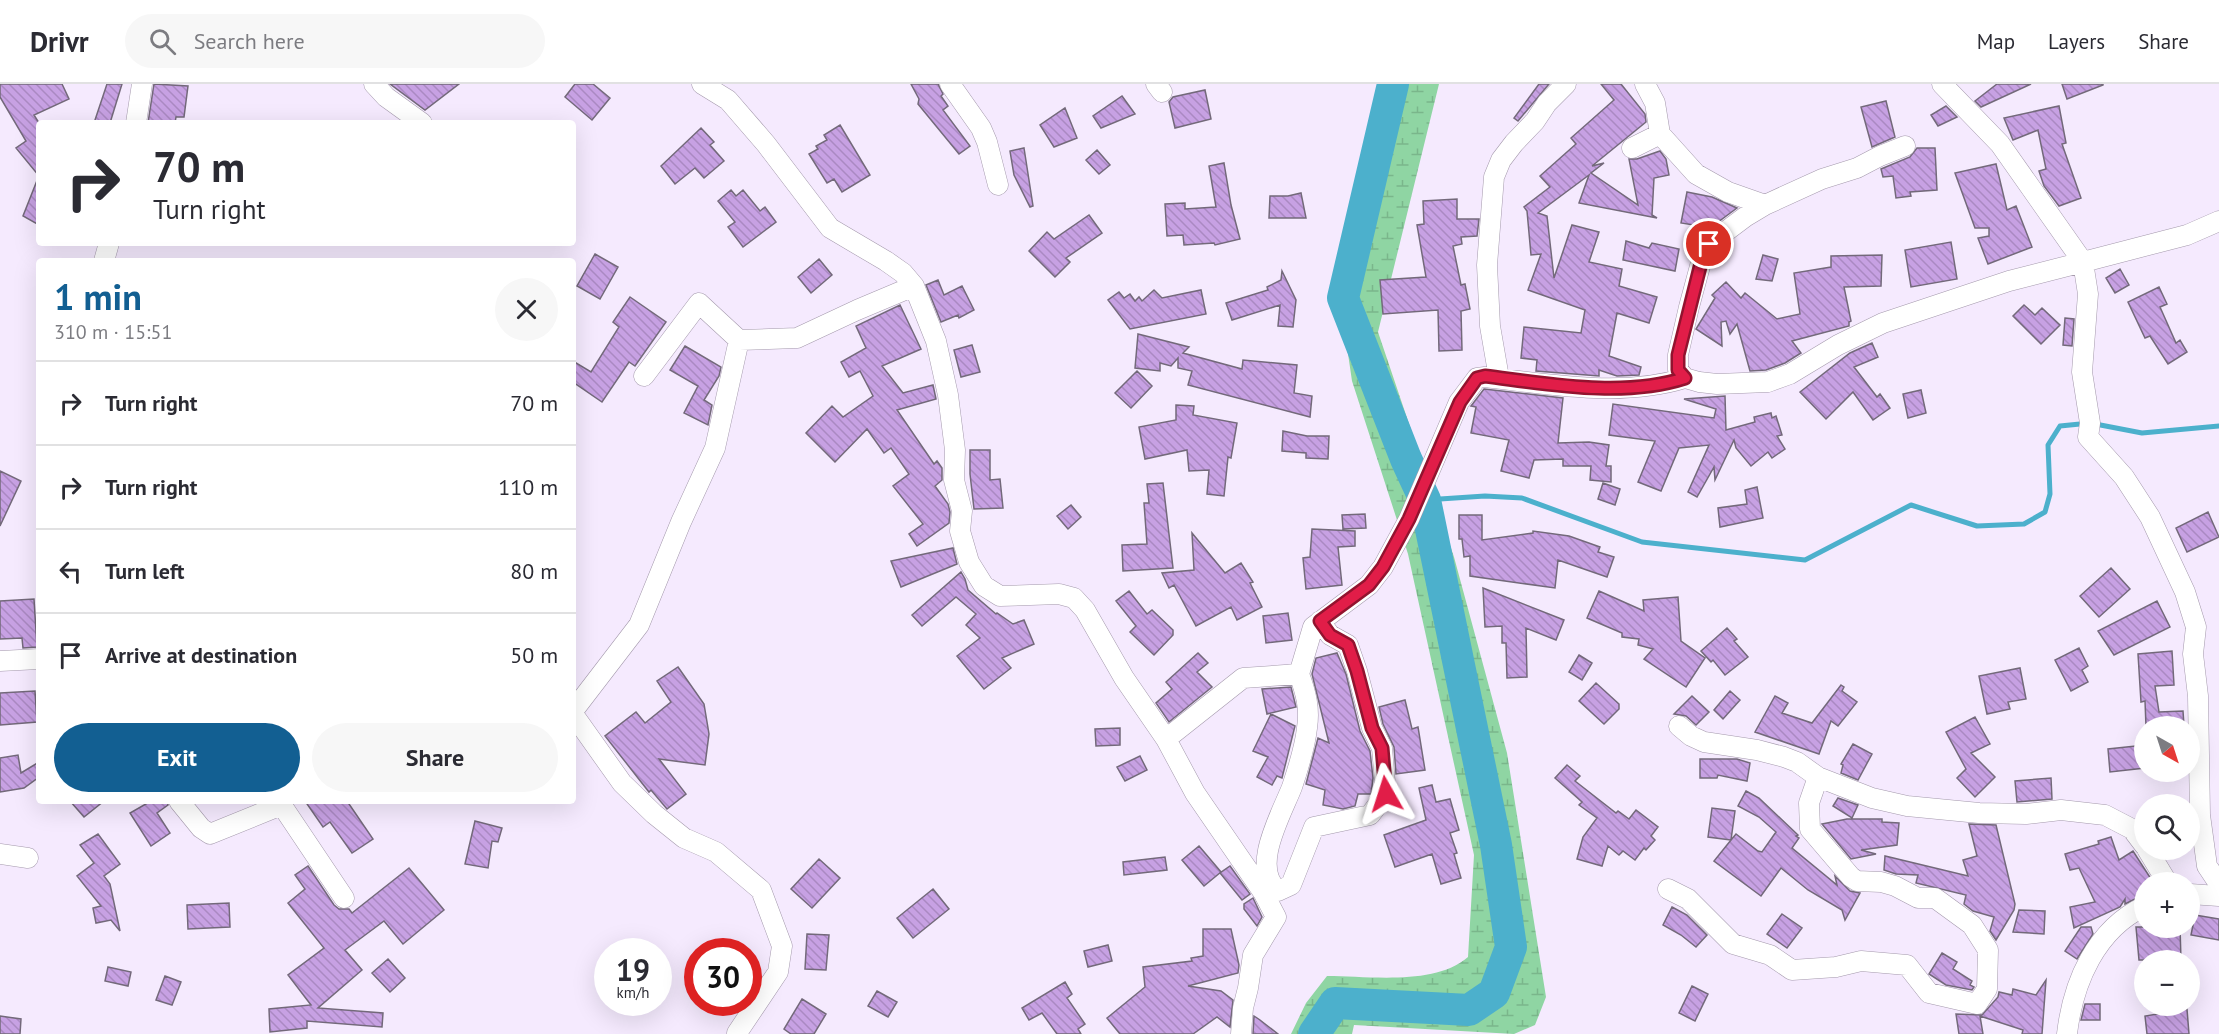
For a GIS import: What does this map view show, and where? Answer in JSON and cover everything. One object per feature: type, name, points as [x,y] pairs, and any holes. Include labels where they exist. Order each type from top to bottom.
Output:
[{"type":"street","points":[[136,120],[142,84]]},
{"type":"street","points":[[374,84],[386,97],[418,120]]},
{"type":"street","points":[[702,84],[728,100],[766,144],[830,228],[886,261],[903,273],[914,286],[936,341],[948,395],[955,450],[954,480],[962,510],[960,531],[969,562],[984,586],[1000,596],[1059,594],[1074,598],[1085,610],[1124,678],[1166,739],[1195,793],[1263,892],[1276,917],[1253,955],[1243,1008],[1241,1034]]},
{"type":"street","points":[[950,84],[981,128],[998,185]]},
{"type":"street","points":[[1498,378],[1490,326],[1487,265],[1494,177],[1501,160],[1514,143],[1566,84]]},
{"type":"street","points":[[1645,84],[1655,103],[1660,134],[1696,174],[1728,192],[1765,205]]},
{"type":"street","points":[[1942,84],[2006,152],[2083,262],[2088,294],[2082,372],[2090,423],[2088,437],[2124,477],[2150,517],[2186,592],[2196,627],[2193,654],[2209,816],[2207,866],[2219,884]]},
{"type":"street","points":[[1632,148],[1660,134]]},
{"type":"street","points":[[1685,378],[1678,370],[1678,355],[1703,255],[1709,244],[1765,205],[1822,179],[1857,168],[1905,146]]},
{"type":"street","points":[[1320,621],[1330,635],[1348,645],[1372,728],[1382,748],[1386,794],[1370,815],[1314,827],[1292,885],[1278,891],[1269,883],[1266,866],[1270,844],[1279,815],[1292,786],[1307,729],[1308,699],[1299,674],[1313,627],[1320,621],[1369,585],[1383,567],[1409,519],[1460,402],[1477,378],[1596,388],[1643,387],[1685,378],[1717,384],[1768,382],[1791,374],[1838,345],[1883,323],[2008,281],[2187,235],[2219,221]]},
{"type":"street","points":[[644,376],[699,303],[739,340],[797,338],[914,286]]},
{"type":"street","points":[[576,708],[639,625],[681,522],[715,448],[739,340]]},
{"type":"street","points":[[0,661],[36,659]]},
{"type":"street","points":[[1166,739],[1243,678],[1299,674]]},
{"type":"street","points":[[576,716],[622,783],[654,814],[684,838],[716,852],[761,890],[783,946],[778,972],[737,1033]]},
{"type":"street","points":[[1679,726],[1691,736],[1704,742],[1757,750],[1784,757],[1797,762],[1818,777],[1872,798],[1907,806],[1979,813],[2026,814],[2061,810],[2104,815],[2134,832]]},
{"type":"street","points":[[1668,889],[1688,899],[1733,944],[1770,955],[1792,970],[1836,967],[1861,961],[1906,965],[1929,993],[1977,1004],[1987,989],[1988,950],[1972,925],[1935,898],[1918,898],[1895,886],[1881,882],[1857,881],[1851,877],[1810,829],[1809,803],[1818,777]]},
{"type":"street","points":[[181,804],[201,828],[210,834],[279,807],[285,810],[344,898]]},
{"type":"street","points":[[0,854],[28,858]]},
{"type":"street","points":[[2200,895],[2219,896]]},
{"type":"street","points":[[2067,1034],[2074,993],[2082,974],[2105,935],[2134,911]]},
{"type":"green space","points":[[1386,84],[1439,84],[1378,332],[1454,557],[1507,753],[1546,997],[1535,1025],[1514,1034],[1354,1025],[1352,1034],[1291,1034],[1306,1003],[1327,976],[1381,978],[1420,976],[1454,966],[1468,957],[1474,855],[1408,554],[1352,381],[1336,272]]},
{"type":"building","points":[[0,84],[62,84],[69,99],[34,115],[37,120],[36,172],[16,148],[26,141],[0,97]]},
{"type":"building","points":[[107,84],[122,84],[111,120],[95,120]]},
{"type":"building","points":[[154,84],[188,86],[184,117],[176,117],[176,120],[148,120]]},
{"type":"building","points":[[390,84],[459,84],[425,110]]},
{"type":"building","points":[[575,84],[593,84],[610,98],[592,120],[565,97]]},
{"type":"building","points":[[911,84],[938,84],[943,94],[941,96],[948,106],[943,110],[970,146],[959,154],[918,104],[919,99]]},
{"type":"building","points":[[1539,84],[1549,84],[1518,121],[1514,118]]},
{"type":"building","points":[[1601,84],[1621,84],[1645,114],[1646,122],[1592,166],[1604,163],[1591,173],[1638,205],[1629,159],[1637,159],[1660,151],[1666,159],[1669,175],[1654,178],[1652,215],[1657,218],[1579,203],[1589,175],[1538,213],[1547,216],[1554,278],[1572,225],[1599,232],[1589,262],[1622,269],[1619,286],[1657,297],[1649,323],[1617,313],[1609,356],[1641,367],[1639,375],[1617,376],[1599,370],[1599,376],[1536,371],[1537,360],[1521,358],[1524,327],[1581,333],[1585,310],[1528,290],[1541,254],[1531,255],[1527,211],[1524,207],[1550,187],[1540,176],[1576,144],[1571,138],[1614,100]]},
{"type":"building","points":[[1997,84],[2031,84],[1981,107],[1975,101]]},
{"type":"building","points":[[2062,84],[2103,84],[2103,85],[2067,99]]},
{"type":"building","points":[[1205,90],[1211,119],[1175,128],[1169,102],[1173,97]]},
{"type":"building","points":[[1122,96],[1135,114],[1101,128],[1093,116]]},
{"type":"building","points":[[1886,101],[1895,137],[1872,147],[1861,107]]},
{"type":"building","points":[[1946,106],[1957,117],[1938,126],[1931,115]]},
{"type":"building","points":[[2059,106],[2066,143],[2062,144],[2081,198],[2059,206],[2044,186],[2039,171],[2046,169],[2038,130],[2013,140],[2004,118]]},
{"type":"building","points":[[1065,108],[1077,138],[1054,147],[1040,125]]},
{"type":"building","points":[[840,125],[870,175],[842,192],[834,179],[827,183],[809,154],[818,149],[816,146],[827,140],[824,135]]},
{"type":"building","points":[[701,128],[714,142],[710,145],[724,161],[704,178],[695,168],[675,184],[661,166]]},
{"type":"building","points":[[1024,148],[1033,206],[1030,207],[1014,175],[1010,151]]},
{"type":"building","points":[[1917,148],[1935,148],[1937,190],[1910,192],[1911,196],[1896,198],[1893,176],[1883,177],[1881,169],[1910,157]]},
{"type":"building","points":[[1097,150],[1110,165],[1099,174],[1086,160]]},
{"type":"building","points":[[1224,163],[1231,205],[1240,239],[1215,245],[1214,243],[1184,245],[1183,235],[1167,236],[1165,204],[1185,203],[1185,209],[1216,207],[1209,166]]},
{"type":"building","points":[[1996,164],[2007,210],[2016,206],[2032,247],[1988,264],[1978,238],[1989,236],[1989,228],[1975,228],[1955,173]]},
{"type":"building","points":[[36,183],[36,223],[23,216]]},
{"type":"building","points":[[731,190],[736,196],[743,190],[760,211],[765,207],[776,222],[743,247],[728,227],[735,222],[718,201]]},
{"type":"building","points":[[1687,192],[1712,197],[1737,208],[1702,234],[1694,247],[1686,243],[1694,225],[1681,223]]},
{"type":"building","points":[[1301,193],[1306,218],[1269,218],[1270,196]]},
{"type":"building","points":[[1457,199],[1457,219],[1479,219],[1477,236],[1461,237],[1462,244],[1453,246],[1461,285],[1465,284],[1470,309],[1461,311],[1462,350],[1439,351],[1438,310],[1383,314],[1380,280],[1426,277],[1417,225],[1424,224],[1423,201]]},
{"type":"building","points":[[1089,215],[1102,233],[1066,258],[1070,262],[1055,277],[1029,251],[1047,232],[1054,239]]},
{"type":"building","points":[[1626,241],[1649,248],[1652,243],[1679,249],[1675,271],[1623,260]]},
{"type":"building","points":[[1951,242],[1957,279],[1911,287],[1905,250]]},
{"type":"building","points":[[595,254],[618,267],[600,299],[577,286]]},
{"type":"building","points":[[1763,255],[1778,259],[1772,281],[1756,279]]},
{"type":"building","points":[[1882,255],[1881,286],[1844,287],[1851,321],[1849,326],[1792,341],[1801,353],[1785,363],[1766,370],[1750,371],[1737,324],[1730,334],[1726,321],[1721,322],[1722,346],[1696,329],[1715,298],[1712,295],[1726,282],[1741,298],[1745,293],[1777,319],[1800,314],[1794,273],[1831,267],[1831,256]]},
{"type":"building","points":[[819,259],[832,275],[811,293],[798,277]]},
{"type":"building","points":[[2120,269],[2129,285],[2115,293],[2106,278]]},
{"type":"building","points":[[1282,271],[1296,300],[1293,327],[1278,326],[1280,305],[1232,320],[1226,303],[1268,290],[1267,287],[1281,280]]},
{"type":"building","points":[[938,280],[944,295],[962,286],[974,310],[959,318],[958,315],[941,322],[926,285]]},
{"type":"building","points":[[2159,287],[2167,304],[2160,307],[2176,343],[2180,340],[2187,352],[2168,364],[2150,336],[2145,338],[2128,302]]},
{"type":"building","points":[[1154,290],[1162,298],[1201,290],[1206,314],[1130,329],[1108,300],[1119,292],[1124,298],[1130,294],[1135,301],[1139,297],[1142,301]]},
{"type":"building","points":[[630,297],[666,322],[635,366],[629,362],[602,402],[576,384],[576,363],[591,372],[619,327],[613,322]]},
{"type":"building","points":[[900,305],[921,349],[882,366],[903,393],[933,385],[936,399],[897,410],[934,464],[937,461],[942,468],[942,480],[935,486],[948,504],[950,512],[949,523],[917,546],[909,534],[923,524],[893,486],[909,474],[891,448],[884,453],[867,429],[835,462],[806,433],[832,406],[843,417],[873,396],[860,371],[849,377],[841,362],[866,348],[856,326]]},
{"type":"building","points":[[2024,305],[2035,315],[2042,308],[2060,325],[2041,344],[2013,316]]},
{"type":"building","points":[[2065,318],[2074,319],[2072,346],[2063,345]]},
{"type":"building","points":[[1138,334],[1189,347],[1183,353],[1242,369],[1243,360],[1297,365],[1294,393],[1312,396],[1310,417],[1188,385],[1192,371],[1178,368],[1178,358],[1171,366],[1160,363],[1160,371],[1135,368]]},
{"type":"building","points":[[1872,343],[1878,357],[1854,367],[1877,397],[1880,394],[1890,408],[1873,420],[1853,392],[1826,419],[1800,392],[1850,353]]},
{"type":"building","points":[[972,345],[980,372],[961,377],[954,350]]},
{"type":"building","points":[[685,346],[721,367],[719,376],[704,400],[712,405],[708,425],[684,413],[698,386],[670,370]]},
{"type":"building","points":[[1137,371],[1152,386],[1131,408],[1115,393]]},
{"type":"building","points":[[1484,389],[1563,398],[1558,443],[1589,442],[1609,445],[1606,466],[1611,466],[1611,482],[1590,480],[1591,466],[1563,466],[1563,459],[1534,460],[1529,478],[1501,471],[1509,440],[1471,433],[1476,407],[1471,406]]},
{"type":"building","points":[[1921,390],[1926,413],[1908,418],[1903,394]]},
{"type":"building","points":[[1725,396],[1726,430],[1755,422],[1754,417],[1771,413],[1772,418],[1776,416],[1782,435],[1777,436],[1785,449],[1772,458],[1768,452],[1751,466],[1736,448],[1734,440],[1715,480],[1714,467],[1697,497],[1688,492],[1709,445],[1679,448],[1661,491],[1638,482],[1655,441],[1609,435],[1613,404],[1714,418],[1716,409],[1684,399]]},
{"type":"building","points":[[1176,405],[1194,406],[1193,415],[1237,423],[1231,458],[1228,457],[1224,496],[1207,494],[1209,470],[1189,471],[1187,450],[1145,459],[1139,427],[1176,420]]},
{"type":"building","points":[[1283,431],[1307,436],[1329,436],[1328,459],[1306,458],[1306,453],[1282,451]]},
{"type":"building","points":[[970,450],[990,450],[990,480],[1000,479],[1003,508],[974,509]]},
{"type":"building","points":[[0,471],[21,481],[0,526]]},
{"type":"building","points":[[1163,483],[1173,568],[1123,571],[1122,545],[1147,544],[1144,503],[1149,503],[1147,484]]},
{"type":"building","points":[[1603,483],[1620,489],[1615,505],[1598,499]]},
{"type":"building","points":[[1757,487],[1763,518],[1720,527],[1718,508],[1747,504],[1745,490]]},
{"type":"building","points":[[1071,505],[1081,517],[1068,529],[1057,516]]},
{"type":"building","points":[[2208,512],[2219,537],[2187,552],[2176,528]]},
{"type":"building","points":[[1365,514],[1366,528],[1343,529],[1342,515]]},
{"type":"building","points":[[1459,515],[1482,515],[1482,540],[1533,533],[1533,531],[1569,536],[1600,547],[1598,552],[1614,557],[1607,577],[1558,560],[1555,588],[1470,576],[1470,556],[1464,557],[1462,539],[1459,539]]},
{"type":"building","points":[[1312,529],[1355,531],[1355,546],[1338,547],[1342,585],[1306,589],[1303,558],[1310,557]]},
{"type":"building","points":[[1192,533],[1225,573],[1241,563],[1253,582],[1250,583],[1262,607],[1237,620],[1231,607],[1196,626],[1174,585],[1169,588],[1162,573],[1194,570]]},
{"type":"building","points":[[953,548],[957,564],[901,587],[891,561]]},
{"type":"building","points":[[2111,568],[2130,589],[2099,617],[2080,596]]},
{"type":"building","points":[[961,572],[968,590],[996,614],[1013,624],[1024,620],[1034,644],[1002,658],[1011,668],[984,689],[957,656],[980,638],[966,625],[976,614],[956,597],[922,626],[912,615]]},
{"type":"building","points":[[1483,588],[1564,620],[1556,640],[1526,628],[1527,677],[1507,678],[1506,643],[1502,643],[1502,626],[1485,627]]},
{"type":"building","points":[[1129,591],[1147,614],[1152,610],[1173,630],[1173,635],[1154,655],[1130,632],[1136,626],[1116,601]]},
{"type":"building","points":[[1599,591],[1644,611],[1643,600],[1678,597],[1681,641],[1705,658],[1686,687],[1644,659],[1653,649],[1638,645],[1639,639],[1622,637],[1622,633],[1587,618]]},
{"type":"building","points":[[34,599],[36,647],[23,648],[22,638],[0,639],[0,601]]},
{"type":"building","points":[[2157,601],[2170,627],[2114,655],[2098,631]]},
{"type":"building","points":[[1288,613],[1292,640],[1266,643],[1263,616]]},
{"type":"building","points":[[1727,628],[1737,639],[1734,641],[1748,657],[1725,675],[1713,660],[1711,662],[1701,651]]},
{"type":"building","points":[[2079,648],[2088,666],[2082,670],[2088,682],[2071,691],[2055,660]]},
{"type":"building","points":[[2172,651],[2174,685],[2155,686],[2159,712],[2183,711],[2183,716],[2146,716],[2145,701],[2141,702],[2138,654]]},
{"type":"building","points":[[1198,653],[1208,663],[1197,672],[1212,687],[1169,722],[1156,703],[1172,689],[1166,682]]},
{"type":"building","points":[[1337,653],[1346,674],[1360,731],[1370,751],[1373,778],[1371,794],[1358,794],[1355,806],[1343,809],[1323,805],[1325,790],[1306,784],[1318,738],[1329,743],[1312,674],[1316,658]]},
{"type":"building","points":[[1579,655],[1592,663],[1582,680],[1569,672]]},
{"type":"building","points":[[678,667],[704,704],[709,734],[705,765],[659,759],[686,794],[667,809],[651,790],[649,792],[605,736],[636,712],[645,723],[671,702],[657,681]]},
{"type":"building","points":[[2020,668],[2026,699],[2008,702],[2010,709],[1987,714],[1979,676]]},
{"type":"building","points":[[1596,683],[1619,704],[1619,709],[1604,724],[1579,701]]},
{"type":"building","points":[[1841,685],[1844,687],[1842,691],[1857,702],[1838,726],[1831,721],[1819,754],[1755,732],[1775,696],[1788,703],[1782,713],[1812,723]]},
{"type":"building","points":[[1291,687],[1296,707],[1267,714],[1262,689]]},
{"type":"building","points":[[35,691],[36,722],[0,725],[0,693]]},
{"type":"building","points":[[1730,691],[1740,700],[1723,719],[1714,710]]},
{"type":"building","points":[[1692,696],[1709,712],[1696,725],[1686,716],[1674,714]]},
{"type":"building","points":[[1405,700],[1412,729],[1418,727],[1425,770],[1396,774],[1394,747],[1383,724],[1379,707]]},
{"type":"building","points":[[1271,714],[1295,726],[1282,778],[1277,776],[1272,785],[1257,777],[1268,757],[1253,751]]},
{"type":"building","points":[[1975,717],[1990,744],[1971,753],[1995,777],[1975,797],[1957,778],[1966,769],[1946,732]]},
{"type":"building","points":[[1120,728],[1120,745],[1096,746],[1095,729]]},
{"type":"building","points":[[1853,744],[1872,754],[1858,780],[1841,773],[1843,765],[1841,764]]},
{"type":"building","points":[[2134,746],[2134,769],[2110,772],[2108,749]]},
{"type":"building","points":[[18,755],[21,773],[36,764],[36,779],[24,788],[0,792],[0,758]]},
{"type":"building","points":[[1140,756],[1147,770],[1125,781],[1117,767]]},
{"type":"building","points":[[1700,759],[1737,759],[1750,763],[1747,781],[1718,775],[1717,778],[1700,778]]},
{"type":"building","points":[[1567,765],[1580,776],[1575,781],[1616,813],[1618,811],[1629,819],[1636,810],[1658,827],[1651,836],[1655,840],[1646,850],[1644,848],[1635,860],[1623,851],[1619,855],[1608,846],[1602,866],[1577,859],[1583,837],[1597,818],[1579,805],[1582,802],[1555,778]]},
{"type":"building","points":[[2051,778],[2052,799],[2017,802],[2015,781]]},
{"type":"building","points":[[1432,785],[1436,802],[1450,799],[1459,830],[1450,833],[1457,853],[1454,854],[1461,878],[1441,884],[1432,854],[1395,867],[1384,835],[1426,820],[1419,788]]},
{"type":"building","points":[[1746,791],[1759,798],[1798,835],[1796,836],[1799,838],[1792,848],[1837,885],[1835,876],[1850,891],[1860,893],[1845,920],[1842,910],[1808,890],[1781,868],[1761,896],[1714,861],[1736,834],[1762,852],[1776,832],[1759,817],[1738,806]]},
{"type":"building","points":[[1838,798],[1858,805],[1852,818],[1833,806]]},
{"type":"building","points":[[73,804],[100,804],[84,817]]},
{"type":"building","points":[[146,804],[168,804],[157,813],[170,833],[151,846],[130,813]]},
{"type":"building","points":[[307,804],[349,804],[373,839],[352,853],[330,822],[323,827]]},
{"type":"building","points":[[1712,808],[1735,811],[1731,840],[1708,837]]},
{"type":"building","points":[[1847,819],[1882,819],[1882,822],[1899,823],[1897,845],[1861,850],[1876,854],[1851,859],[1822,824]]},
{"type":"building","points":[[475,821],[502,828],[498,842],[492,841],[488,868],[465,864]]},
{"type":"building","points":[[1969,824],[1996,825],[2015,904],[2014,910],[1996,940],[1990,931],[1994,917],[1973,911],[1964,904],[1966,895],[1916,883],[1918,875],[1896,874],[1884,870],[1885,856],[1968,876],[1963,860],[1977,856]]},
{"type":"building","points":[[98,834],[120,864],[104,876],[110,884],[120,931],[111,920],[96,923],[93,908],[101,906],[77,876],[94,863],[80,845]]},
{"type":"building","points":[[2111,837],[2119,860],[2133,851],[2134,860],[2139,860],[2147,872],[2134,872],[2134,900],[2125,904],[2125,899],[2120,907],[2074,928],[2070,907],[2095,902],[2079,868],[2070,870],[2065,854],[2099,844],[2098,841]]},
{"type":"building","points":[[1199,846],[1221,872],[1204,886],[1182,860]]},
{"type":"building","points":[[1165,857],[1167,870],[1124,875],[1123,862]]},
{"type":"building","points":[[819,859],[840,878],[812,908],[791,889]]},
{"type":"building","points":[[308,866],[339,909],[349,909],[352,913],[409,868],[444,910],[403,944],[384,921],[345,950],[362,970],[318,1008],[383,1013],[382,1027],[307,1021],[307,1028],[270,1032],[269,1009],[311,1005],[288,975],[324,948],[288,903],[305,889],[295,875]]},
{"type":"building","points":[[1230,866],[1250,894],[1242,900],[1220,873]]},
{"type":"building","points":[[933,889],[949,909],[913,938],[897,918]]},
{"type":"building","points":[[1253,898],[1262,917],[1257,926],[1244,909],[1244,904]]},
{"type":"building","points":[[229,903],[230,927],[188,929],[187,905]]},
{"type":"building","points":[[1672,907],[1687,915],[1707,935],[1696,947],[1663,925]]},
{"type":"building","points":[[2019,910],[2045,911],[2044,934],[2013,932]]},
{"type":"building","points":[[1782,914],[1802,928],[1787,948],[1767,934]]},
{"type":"building","points":[[2200,916],[2219,919],[2219,940],[2200,937]]},
{"type":"building","points":[[2081,927],[2091,927],[2093,934],[2077,959],[2065,951]]},
{"type":"building","points":[[1203,929],[1231,929],[1239,965],[1238,973],[1188,986],[1221,991],[1233,1000],[1230,1027],[1217,1017],[1193,1034],[1120,1034],[1107,1018],[1145,987],[1143,967],[1192,961],[1191,958],[1203,956]]},
{"type":"building","points":[[807,934],[829,935],[826,970],[805,969]]},
{"type":"building","points":[[2137,938],[2180,938],[2181,950],[2138,950]]},
{"type":"building","points":[[1108,945],[1112,961],[1088,967],[1084,951]]},
{"type":"building","points":[[1942,953],[1957,962],[1953,969],[1972,981],[1970,985],[1974,987],[1972,990],[1946,985],[1929,974]]},
{"type":"building","points":[[388,959],[405,978],[390,992],[372,973]]},
{"type":"building","points":[[108,967],[131,972],[128,986],[105,981]]},
{"type":"building","points":[[165,976],[181,982],[172,1005],[156,1000]]},
{"type":"building","points":[[2046,980],[2042,1034],[2022,1034],[2023,1030],[1980,1016],[1983,1034],[1959,1034],[1956,1014],[1982,1015],[1998,997],[1999,992],[2012,995],[2013,989],[2036,995]]},
{"type":"building","points":[[1065,982],[1072,994],[1067,998],[1085,1024],[1078,1029],[1081,1034],[1057,1034],[1042,1013],[1029,1020],[1022,1008]]},
{"type":"building","points":[[1692,986],[1708,994],[1695,1021],[1679,1013]]},
{"type":"building","points":[[877,991],[897,1002],[888,1017],[868,1006]]},
{"type":"building","points":[[802,999],[826,1014],[814,1034],[791,1034],[784,1029]]},
{"type":"building","points":[[2085,1004],[2100,1004],[2100,1020],[2081,1020]]},
{"type":"building","points":[[0,1016],[21,1019],[20,1034],[0,1034]]},
{"type":"building","points":[[1254,1016],[1260,1020],[1278,1034],[1253,1034]]},
{"type":"building","points":[[2145,1016],[2188,1016],[2189,1034],[2147,1034]]},
{"type":"waterway","points":[[1314,1034],[1335,1003],[1469,1010],[1494,993],[1511,947],[1496,845],[1425,500],[1406,459],[1343,298],[1393,84]]},
{"type":"waterway","points":[[1425,500],[1485,496],[1522,498],[1642,542],[1805,560],[1911,505],[1977,526],[2024,524],[2045,512],[2050,494],[2048,445],[2060,426],[2090,423],[2142,433],[2219,426]]},
{"type":"route","points":[[1386,794],[1382,748],[1372,728],[1369,711],[1348,645],[1330,635],[1320,621],[1369,585],[1383,567],[1409,519],[1460,402],[1477,378],[1485,376],[1596,388],[1643,387],[1685,378],[1678,370],[1678,355],[1703,255],[1709,244]]}]
